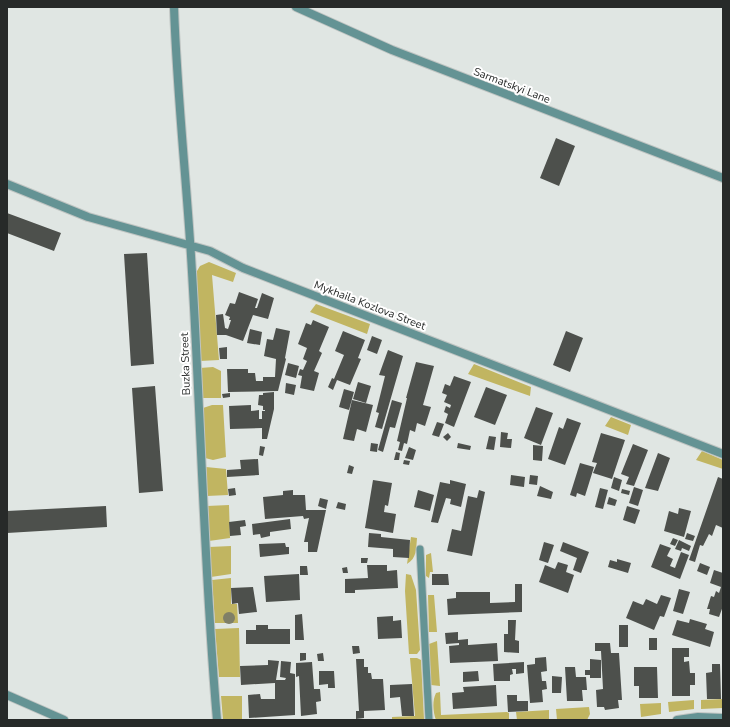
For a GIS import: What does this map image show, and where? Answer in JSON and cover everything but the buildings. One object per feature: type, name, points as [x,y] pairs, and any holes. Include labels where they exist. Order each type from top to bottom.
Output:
[{"type":"street","name":"Buzka Street","points":[[174,7],[190,245],[205,545],[217,720]]},
{"type":"street","name":"Sarmatskyi Lane","points":[[296,7],[392,50],[723,178]]},
{"type":"street","name":"Mykhaila Kozlova Street","points":[[7,184],[88,217],[210,251],[243,268],[723,454]]},
{"type":"street","points":[[7,695],[60,719]]},
{"type":"street","points":[[677,720],[698,717],[723,718]]},
{"type":"lane","points":[[420,549],[429,720]]},
{"type":"shaded area","points":[[209,262],[236,273],[233,282],[212,275],[219,360],[200,361],[194,276],[200,266]]},
{"type":"shaded area","points":[[316,304],[370,324],[367,334],[310,312]]},
{"type":"shaded area","points":[[474,364],[531,387],[530,396],[468,374]]},
{"type":"shaded area","points":[[213,367],[221,371],[221,398],[202,398],[200,368]]},
{"type":"shaded area","points":[[212,405],[223,405],[226,457],[213,460],[205,458],[203,408]]},
{"type":"shaded area","points":[[611,417],[631,425],[628,435],[605,426]]},
{"type":"shaded area","points":[[702,451],[723,460],[723,469],[696,460]]},
{"type":"shaded area","points":[[206,467],[226,469],[228,495],[207,496]]},
{"type":"shaded area","points":[[229,505],[230,538],[209,541],[207,506]]},
{"type":"shaded area","points":[[411,537],[417,538],[416,549],[413,559],[407,564]]},
{"type":"shaded area","points":[[231,546],[231,574],[211,577],[209,547]]},
{"type":"shaded area","points":[[431,553],[433,572],[430,572],[429,578],[426,576],[426,555]]},
{"type":"shaded area","points":[[406,574],[411,575],[416,590],[420,650],[417,654],[409,654],[405,591]]},
{"type":"shaded area","points":[[231,578],[231,604],[237,604],[238,623],[215,623],[212,580]]},
{"type":"shaded area","points":[[428,595],[434,595],[437,632],[429,632]]},
{"type":"shaded area","points":[[239,628],[240,677],[219,677],[215,629]]},
{"type":"shaded area","points":[[437,641],[440,686],[431,685],[429,644]]},
{"type":"shaded area","points":[[410,658],[417,658],[421,660],[424,719],[392,720],[392,717],[415,716]]},
{"type":"shaded area","points":[[440,692],[441,715],[507,712],[509,713],[509,720],[436,720],[433,703],[436,693]]},
{"type":"shaded area","points":[[221,696],[242,696],[242,720],[223,720]]},
{"type":"shaded area","points":[[723,699],[723,708],[701,709],[701,700]]},
{"type":"shaded area","points":[[694,700],[694,709],[669,712],[668,702]]},
{"type":"shaded area","points":[[661,703],[661,714],[641,717],[640,704]]},
{"type":"shaded area","points":[[589,707],[590,714],[587,720],[557,720],[556,709]]},
{"type":"shaded area","points":[[549,710],[549,720],[517,720],[516,712]]}]
